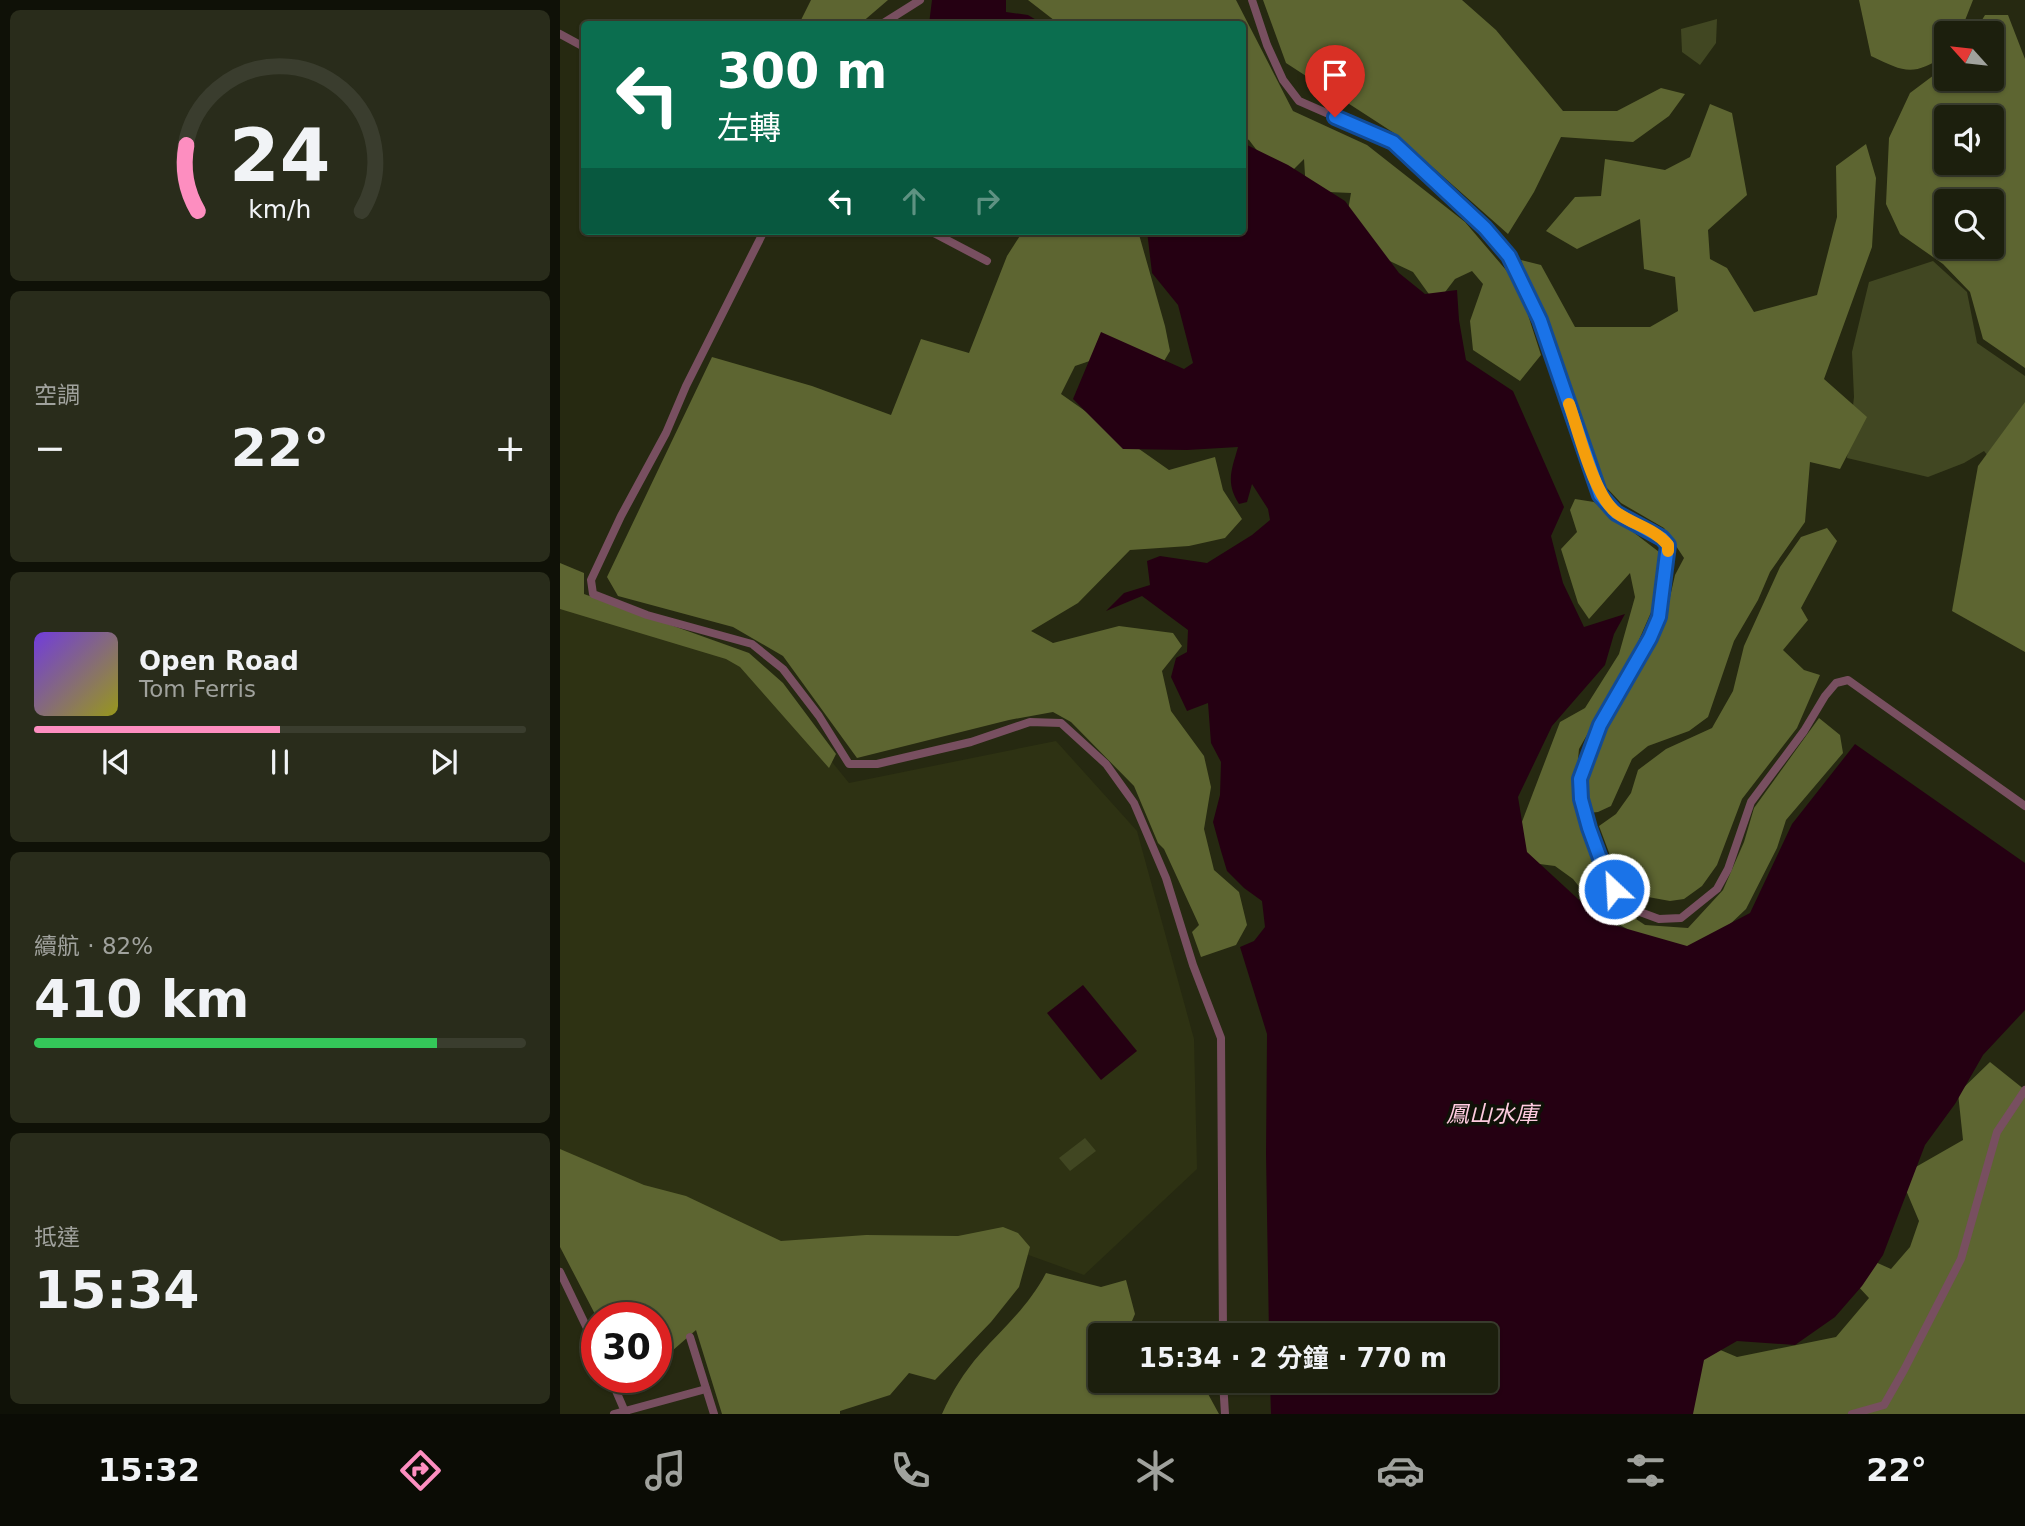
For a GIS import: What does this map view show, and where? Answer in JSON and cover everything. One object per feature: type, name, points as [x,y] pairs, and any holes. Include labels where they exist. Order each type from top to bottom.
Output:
[{"type":"street","points":[[888,21],[920,0]]},
{"type":"street","points":[[1252,0],[1266,45],[1283,80],[1299,100],[1393,142],[1485,228],[1509,256],[1540,320],[1600,495],[1616,513],[1662,538],[1668,545],[1659,617],[1650,638],[1600,725],[1580,779],[1581,799],[1589,828],[1614,889],[1640,912],[1659,919],[1681,918],[1717,889],[1728,869],[1751,802],[1804,730],[1825,696],[1836,683],[1848,680],[2025,806]]},
{"type":"street","points":[[560,34],[581,45]]},
{"type":"street","points":[[762,235],[686,386],[666,433],[596,569],[591,580],[593,594],[647,614],[752,644],[783,669],[819,716],[849,764],[877,764],[971,742],[1030,722],[1061,723],[1106,764],[1134,803],[1166,878],[1193,965],[1221,1038],[1223,1323]]},
{"type":"street","points":[[938,235],[987,261]]},
{"type":"street","points":[[1852,1414],[1884,1405],[1904,1370],[1961,1259],[1997,1132],[2025,1090]]},
{"type":"street","points":[[560,1272],[581,1316]]},
{"type":"street","points":[[690,1337],[714,1414]]},
{"type":"street","points":[[614,1414],[626,1413],[706,1389]]},
{"type":"street","points":[[617,1393],[626,1413]]},
{"type":"street","points":[[1224,1393],[1225,1414]]},
{"type":"shaded area","points":[[811,0],[888,0],[864,21],[800,21]]},
{"type":"shaded area","points":[[1028,0],[1236,0],[1293,111],[1367,145],[1465,222],[1518,284],[1541,355],[1520,381],[1473,350],[1470,321],[1483,284],[1472,271],[1455,279],[1436,304],[1413,272],[1343,239],[1351,193],[1306,191],[1304,159],[1281,182],[1246,138],[1246,21],[1055,21]]},
{"type":"shaded area","points":[[1263,0],[1462,0],[1496,30],[1563,111],[1617,111],[1661,88],[1685,94],[1669,116],[1633,142],[1561,137],[1534,192],[1508,234],[1394,133],[1286,63]]},
{"type":"shaded area","points":[[1859,0],[1973,0],[1965,21],[1934,21],[1934,62],[1925,67],[1901,69],[1871,56]]},
{"type":"shaded area","points":[[1985,15],[2008,15],[2025,59],[2025,368],[1983,339],[1970,292],[1936,259],[2004,259],[2004,189],[1934,189],[1934,258],[1900,234],[1886,204],[1889,138],[1910,93],[1934,75],[1934,91],[2004,91],[2004,21],[1981,21]]},
{"type":"shaded area","points":[[1717,19],[1716,43],[1700,65],[1682,52],[1681,29]]},
{"type":"shaded area","points":[[1710,104],[1732,113],[1747,195],[1708,230],[1710,259],[1727,268],[1754,312],[1817,295],[1837,217],[1836,166],[1866,144],[1876,178],[1872,247],[1824,379],[1867,417],[1840,469],[1810,462],[1805,522],[1770,572],[1758,600],[1734,641],[1708,717],[1689,731],[1648,746],[1632,759],[1611,806],[1589,813],[1585,780],[1601,737],[1656,631],[1670,597],[1675,575],[1684,558],[1664,528],[1621,503],[1606,487],[1521,260],[1541,265],[1575,327],[1650,327],[1678,311],[1675,277],[1644,269],[1640,219],[1577,249],[1546,231],[1575,197],[1601,196],[1605,159],[1665,170],[1690,157]]},
{"type":"shaded area","points":[[1020,235],[1139,235],[1170,351],[1157,373],[1116,352],[1075,366],[1061,394],[1169,470],[1215,457],[1223,490],[1242,519],[1225,538],[1189,546],[1130,550],[1078,603],[1031,631],[1053,643],[1119,626],[1173,633],[1182,646],[1162,671],[1171,711],[1204,756],[1211,787],[1204,829],[1214,870],[1239,892],[1247,925],[1236,945],[1201,957],[1192,932],[1199,925],[1164,849],[1158,843],[1134,786],[1071,722],[1053,712],[1009,720],[857,758],[783,656],[733,627],[618,596],[607,577],[712,357],[812,386],[891,415],[921,339],[969,353],[1007,256]]},
{"type":"shaded area","points":[[1933,261],[1967,292],[1977,343],[2025,376],[2025,467],[2003,474],[1984,451],[1964,463],[1928,477],[1847,458],[1854,397],[1852,352],[1869,282]]},
{"type":"shaded area","points":[[2025,402],[2025,652],[1952,611],[1978,466]]},
{"type":"shaded area","points":[[1575,499],[1594,502],[1663,555],[1652,610],[1632,656],[1579,749],[1575,792],[1596,866],[1618,907],[1645,925],[1688,928],[1723,890],[1744,842],[1754,808],[1819,718],[1840,735],[1843,753],[1786,820],[1777,848],[1746,909],[1706,947],[1655,945],[1601,914],[1573,879],[1555,866],[1524,862],[1517,835],[1560,722],[1585,708],[1619,654],[1635,597],[1630,573],[1589,619],[1578,603],[1561,549],[1577,532],[1570,510]]},
{"type":"shaded area","points":[[1827,528],[1837,541],[1801,608],[1808,620],[1783,650],[1804,670],[1820,675],[1797,728],[1742,799],[1717,865],[1702,886],[1684,899],[1670,901],[1648,897],[1620,882],[1599,826],[1616,814],[1631,793],[1638,770],[1666,749],[1712,728],[1733,691],[1744,646],[1780,567],[1801,537]]},
{"type":"shaded area","points":[[560,563],[584,573],[584,594],[749,653],[783,683],[836,754],[829,768],[740,667],[726,659],[560,609]]},
{"type":"shaded area","points":[[560,598],[749,659],[849,783],[1056,741],[1137,831],[1194,1039],[1197,1169],[1084,1275],[995,1243],[784,1278],[560,1170]]},
{"type":"shaded area","points":[[1990,1062],[2025,1090],[2025,1414],[1691,1414],[1698,1366],[1711,1346],[1737,1357],[1836,1337],[1869,1298],[1856,1284],[1853,1252],[1891,1269],[1910,1247],[1919,1221],[1900,1176],[1963,1140],[1958,1093]]},
{"type":"shaded area","points":[[1085,1138],[1096,1151],[1070,1171],[1059,1158]]},
{"type":"shaded area","points":[[560,1149],[644,1185],[686,1196],[781,1241],[866,1235],[958,1236],[1003,1227],[1018,1233],[1030,1247],[1019,1287],[991,1322],[935,1380],[909,1373],[890,1395],[840,1411],[840,1414],[722,1414],[696,1330],[672,1351],[672,1302],[589,1302],[560,1247]]},
{"type":"shaded area","points":[[1046,1273],[1101,1287],[1126,1280],[1135,1314],[1131,1323],[1088,1323],[1088,1393],[1208,1393],[1219,1414],[942,1414],[969,1368],[1039,1285]]},
{"type":"water","points":[[932,0],[1006,0],[1006,12],[1028,15],[1038,21],[929,21]]},
{"type":"water","name":"鳳山水庫","points":[[1246,144],[1288,165],[1345,201],[1399,273],[1425,294],[1457,290],[1466,360],[1513,391],[1564,507],[1551,536],[1563,583],[1584,627],[1625,614],[1614,634],[1605,665],[1552,726],[1518,797],[1527,852],[1603,922],[1687,946],[1750,913],[1792,824],[1855,744],[2025,863],[2025,1010],[1983,1055],[1955,1104],[1925,1145],[1883,1255],[1862,1286],[1835,1317],[1795,1345],[1737,1341],[1704,1360],[1693,1414],[1271,1414],[1270,1393],[1498,1393],[1498,1323],[1269,1323],[1267,1034],[1240,947],[1254,941],[1265,927],[1262,901],[1227,871],[1213,822],[1220,795],[1221,762],[1211,743],[1208,703],[1187,711],[1171,677],[1176,658],[1187,652],[1188,630],[1142,596],[1106,611],[1124,593],[1150,585],[1147,561],[1160,556],[1207,563],[1252,535],[1270,520],[1268,509],[1252,484],[1247,502],[1239,504],[1235,496],[1231,476],[1238,447],[1187,450],[1123,449],[1073,399],[1101,332],[1184,369],[1193,363],[1178,305],[1152,273],[1147,235],[1246,235]]},
{"type":"water","points":[[1083,985],[1137,1051],[1101,1080],[1047,1013]]},
{"type":"slow traffic","points":[[1569,404],[1600,495],[1616,513],[1662,538],[1668,545],[1668,551]]},
{"type":"route","points":[[1335,117],[1393,142],[1485,228],[1509,256],[1540,320],[1600,495],[1616,513],[1645,527],[1668,545],[1659,617],[1650,638],[1600,725],[1580,779],[1581,799],[1589,828],[1614,889]]}]
